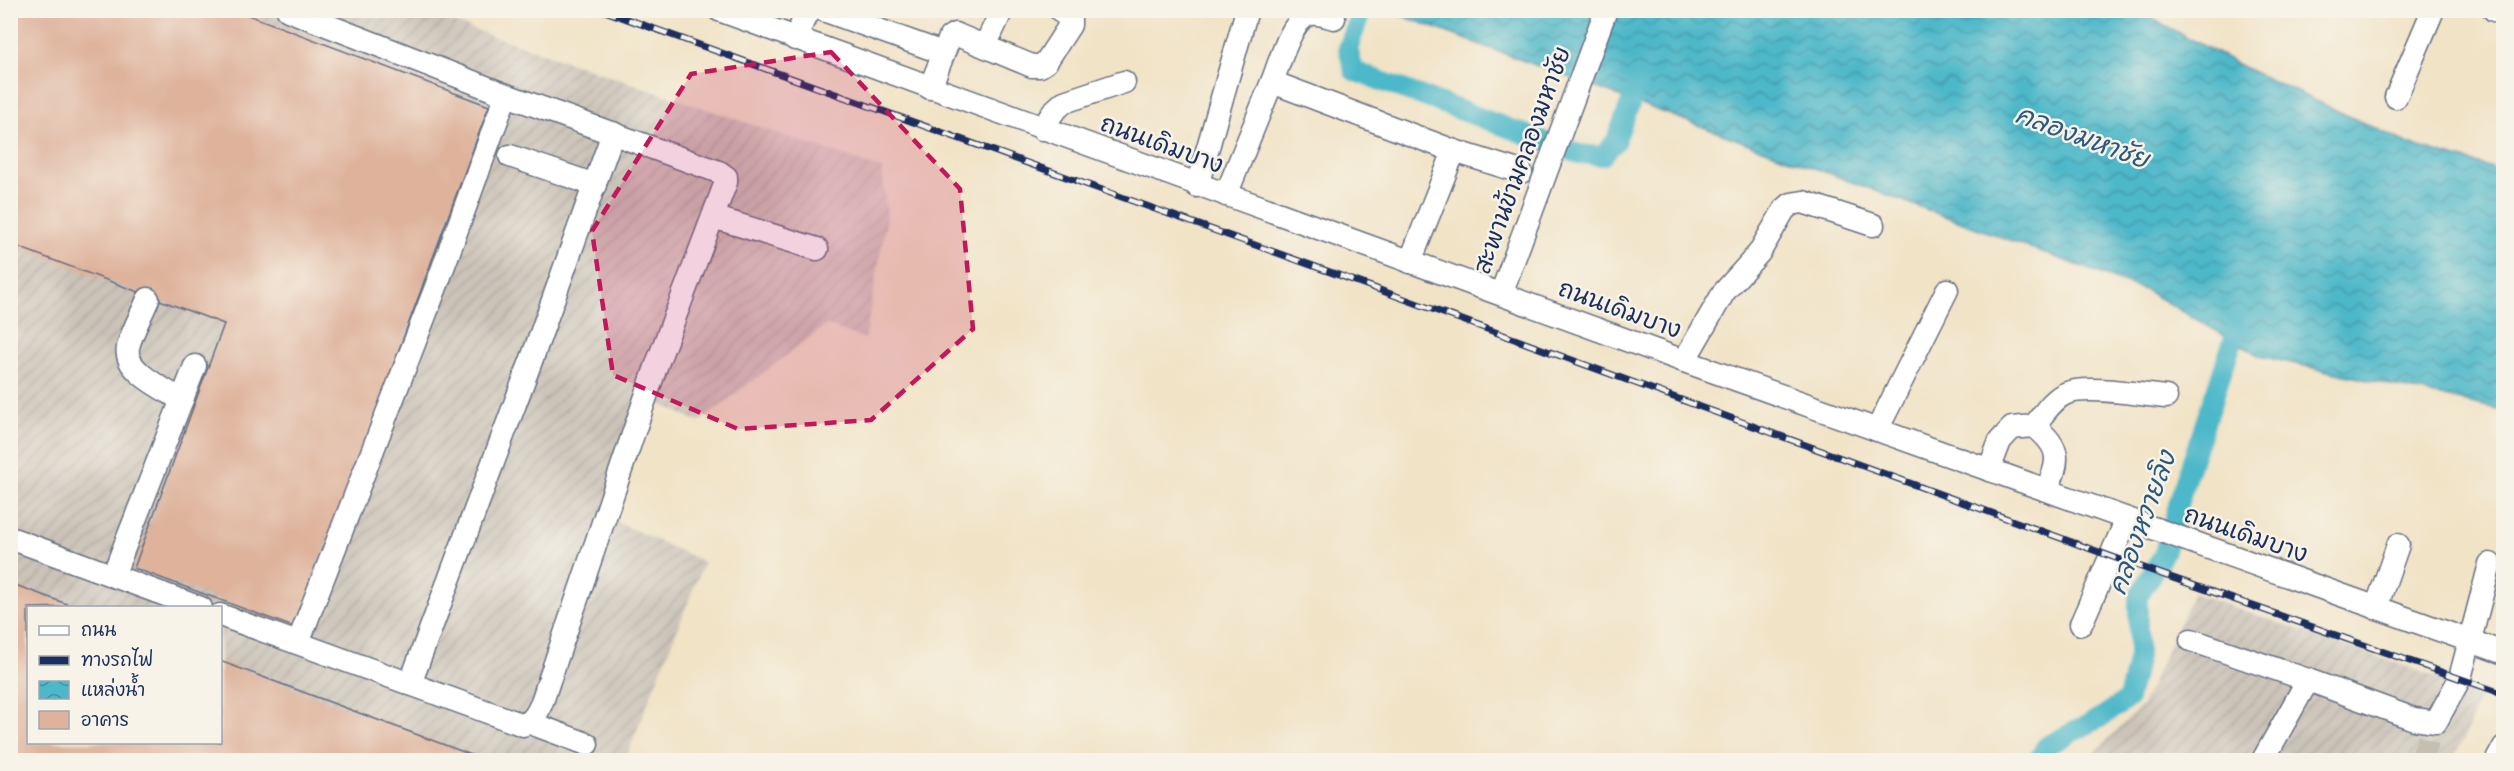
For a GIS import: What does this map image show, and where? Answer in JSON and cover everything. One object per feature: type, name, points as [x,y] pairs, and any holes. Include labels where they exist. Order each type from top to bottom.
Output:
[{"type":"street","points":[[288,10],[506,95],[719,172],[726,177],[657,363],[550,678],[535,717],[530,723]]},
{"type":"street","name":"ถนนเดิมบาง","points":[[719,10],[1197,186],[2504,653]]},
{"type":"street","points":[[795,39],[811,10]]},
{"type":"street","points":[[823,10],[943,53]]},
{"type":"street","points":[[985,46],[1002,10]]},
{"type":"street","points":[[930,88],[950,37],[956,34],[1032,66],[1040,66],[1046,62],[1070,25],[1070,20],[1060,10]]},
{"type":"street","points":[[1197,186],[1247,10]]},
{"type":"street","name":"สะพานข้ามคลองมหาชัย","points":[[1502,294],[1606,10]]},
{"type":"street","points":[[2396,98],[2433,10]]},
{"type":"street","points":[[2494,10],[2504,14]]},
{"type":"street","points":[[1226,195],[1296,24],[1310,14],[1334,18]]},
{"type":"street","points":[[1042,129],[1053,111],[1064,102],[1124,82]]},
{"type":"street","points":[[1272,82],[1454,151],[1521,172]]},
{"type":"street","points":[[298,643],[436,287],[506,95]]},
{"type":"street","points":[[410,684],[613,133]]},
{"type":"street","points":[[1410,262],[1454,151]]},
{"type":"street","points":[[510,156],[595,185]]},
{"type":"street","points":[[1684,361],[1724,292],[1759,253],[1784,210],[1791,204],[1803,202],[1873,225]]},
{"type":"street","points":[[713,217],[817,249]]},
{"type":"street","points":[[1877,430],[1947,290]]},
{"type":"street","points":[[148,299],[128,348],[129,360],[134,369],[182,400]]},
{"type":"street","points":[[113,576],[195,366]]},
{"type":"street","points":[[1989,470],[2000,441],[2012,428],[2034,426],[2056,400],[2067,393],[2083,390],[2166,397]]},
{"type":"street","points":[[2034,426],[2046,436],[2056,451],[2057,469],[2046,490]]},
{"type":"street","points":[[2081,624],[2127,519]]},
{"type":"street","points":[[10,538],[196,606]]},
{"type":"street","points":[[2376,608],[2398,545]]},
{"type":"street","points":[[2191,640],[2414,719],[2436,723],[2460,678],[2490,564]]},
{"type":"street","points":[[222,616],[522,725],[530,723],[587,744]]},
{"type":"street","points":[[2263,760],[2308,680]]},
{"type":"street","points":[[2497,760],[2504,747]]},
{"type":"highlighted area","points":[[831,52],[960,189],[973,329],[871,420],[738,429],[613,375],[592,231],[691,74]]},
{"type":"shaded area","points":[[10,11],[420,11],[882,169],[887,218],[865,339],[826,325],[699,422],[655,402],[604,516],[704,562],[625,760],[11,760]]},
{"type":"shaded area","points":[[2193,593],[2482,693],[2464,738],[2452,760],[2087,760],[2142,705]]},
{"type":"water","name":"คลองมหาชัย","points":[[1389,11],[2138,11],[2245,68],[2409,144],[2503,171],[2503,410],[2260,356],[2147,291]]},
{"type":"building","points":[[10,10],[235,10],[489,106],[296,628],[134,568],[224,324],[10,244]]},
{"type":"building","points":[[10,583],[72,606],[27,606],[27,744],[222,744],[222,662],[485,760],[10,760]]},
{"type":"waterway","points":[[1362,10],[1348,48],[1354,71],[1579,154],[1602,156],[1615,142],[1640,79]]},
{"type":"waterway","name":"คลองหวายลิง","points":[[2038,760],[2046,746],[2100,718],[2128,699],[2138,657],[2138,597],[2164,553],[2185,481],[2241,317]]},
{"type":"tunnel","points":[[2420,760],[2436,722]]},
{"type":"railway","points":[[602,10],[2110,556],[2504,694]]}]
